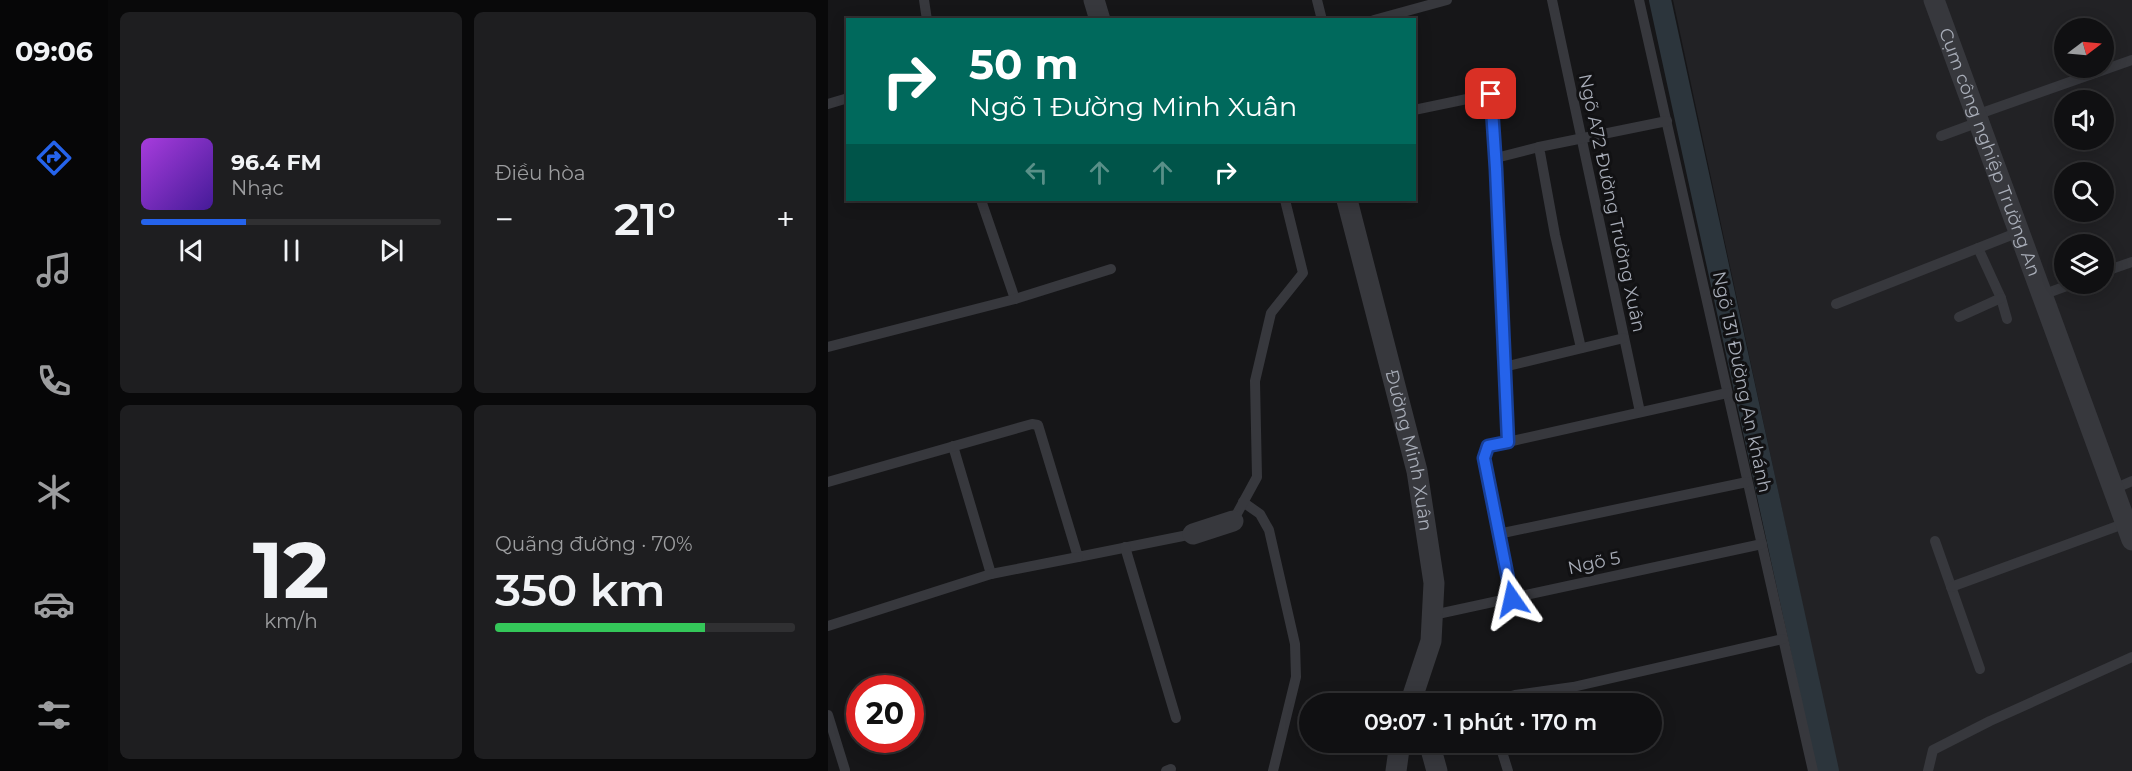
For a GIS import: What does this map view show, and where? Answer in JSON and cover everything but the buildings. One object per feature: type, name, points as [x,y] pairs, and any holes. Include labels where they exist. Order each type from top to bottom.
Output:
[{"type":"street","points":[[1094,0],[1099,18]]},
{"type":"street","name":"Cụm công nghiệp Trường An","points":[[1934,0],[2042,295],[2123,485],[2129,531]]},
{"type":"street","name":"Đường Minh Xuân","points":[[1347,201],[1418,471],[1434,584],[1431,641],[1414,693]]},
{"type":"street","points":[[1197,532],[1233,521]]},
{"type":"street","points":[[1396,771],[1398,753]]},
{"type":"street","points":[[1432,753],[1437,771]]},
{"type":"lane","points":[[924,0],[927,18]]},
{"type":"lane","points":[[1317,0],[1322,18]]},
{"type":"lane","points":[[1381,18],[1447,0]]},
{"type":"lane","name":"Ngõ A72 Đường Trường Xuân","points":[[1552,0],[1640,412]]},
{"type":"lane","name":"Ngõ 131 Đường An khánh","points":[[1639,0],[1813,771]]},
{"type":"lane","points":[[1941,136],[1977,118],[2132,60]]},
{"type":"lane","points":[[1416,110],[1491,94],[1496,158],[1508,442]]},
{"type":"lane","points":[[828,104],[846,99]]},
{"type":"lane","points":[[1496,158],[1667,121]]},
{"type":"lane","points":[[1539,147],[1555,236],[1581,348]]},
{"type":"lane","points":[[981,201],[1015,298]]},
{"type":"lane","points":[[1233,521],[1257,477],[1255,381],[1271,313],[1303,273],[1285,201]]},
{"type":"lane","points":[[1836,304],[2019,232]]},
{"type":"lane","points":[[1978,248],[2001,298],[2007,320]]},
{"type":"lane","points":[[2114,268],[2132,262]]},
{"type":"lane","points":[[828,347],[1015,298],[1111,269]]},
{"type":"lane","points":[[2042,295],[2054,291]]},
{"type":"lane","points":[[1959,317],[2001,298]]},
{"type":"lane","points":[[1504,367],[1624,338]]},
{"type":"lane","points":[[1512,599],[1484,458],[1488,446],[1726,393]]},
{"type":"lane","points":[[828,482],[1032,424],[1038,425],[1078,557]]},
{"type":"lane","points":[[953,446],[991,574]]},
{"type":"lane","points":[[1498,534],[1747,482]]},
{"type":"lane","points":[[1243,502],[1260,514],[1269,530],[1295,644],[1296,677],[1273,771]]},
{"type":"lane","points":[[1951,587],[2129,531]]},
{"type":"lane","points":[[828,626],[991,574],[1197,532]]},
{"type":"lane","points":[[1935,541],[1980,669]]},
{"type":"lane","name":"Ngõ 5","points":[[1433,615],[1762,544]]},
{"type":"lane","points":[[1125,547],[1176,718]]},
{"type":"lane","points":[[1530,693],[1573,687],[1783,639]]},
{"type":"lane","points":[[1928,771],[1933,750],[1990,721],[2132,657]]},
{"type":"lane","points":[[828,715],[845,770]]},
{"type":"lane","points":[[1502,753],[1508,771]]},
{"type":"shaded area","points":[[1673,0],[2132,0],[2132,771],[1838,771]]},
{"type":"waterway","points":[[1660,0],[1828,771]]},
{"type":"route","points":[[1491,94],[1508,442],[1488,446],[1484,464],[1512,599]]}]
